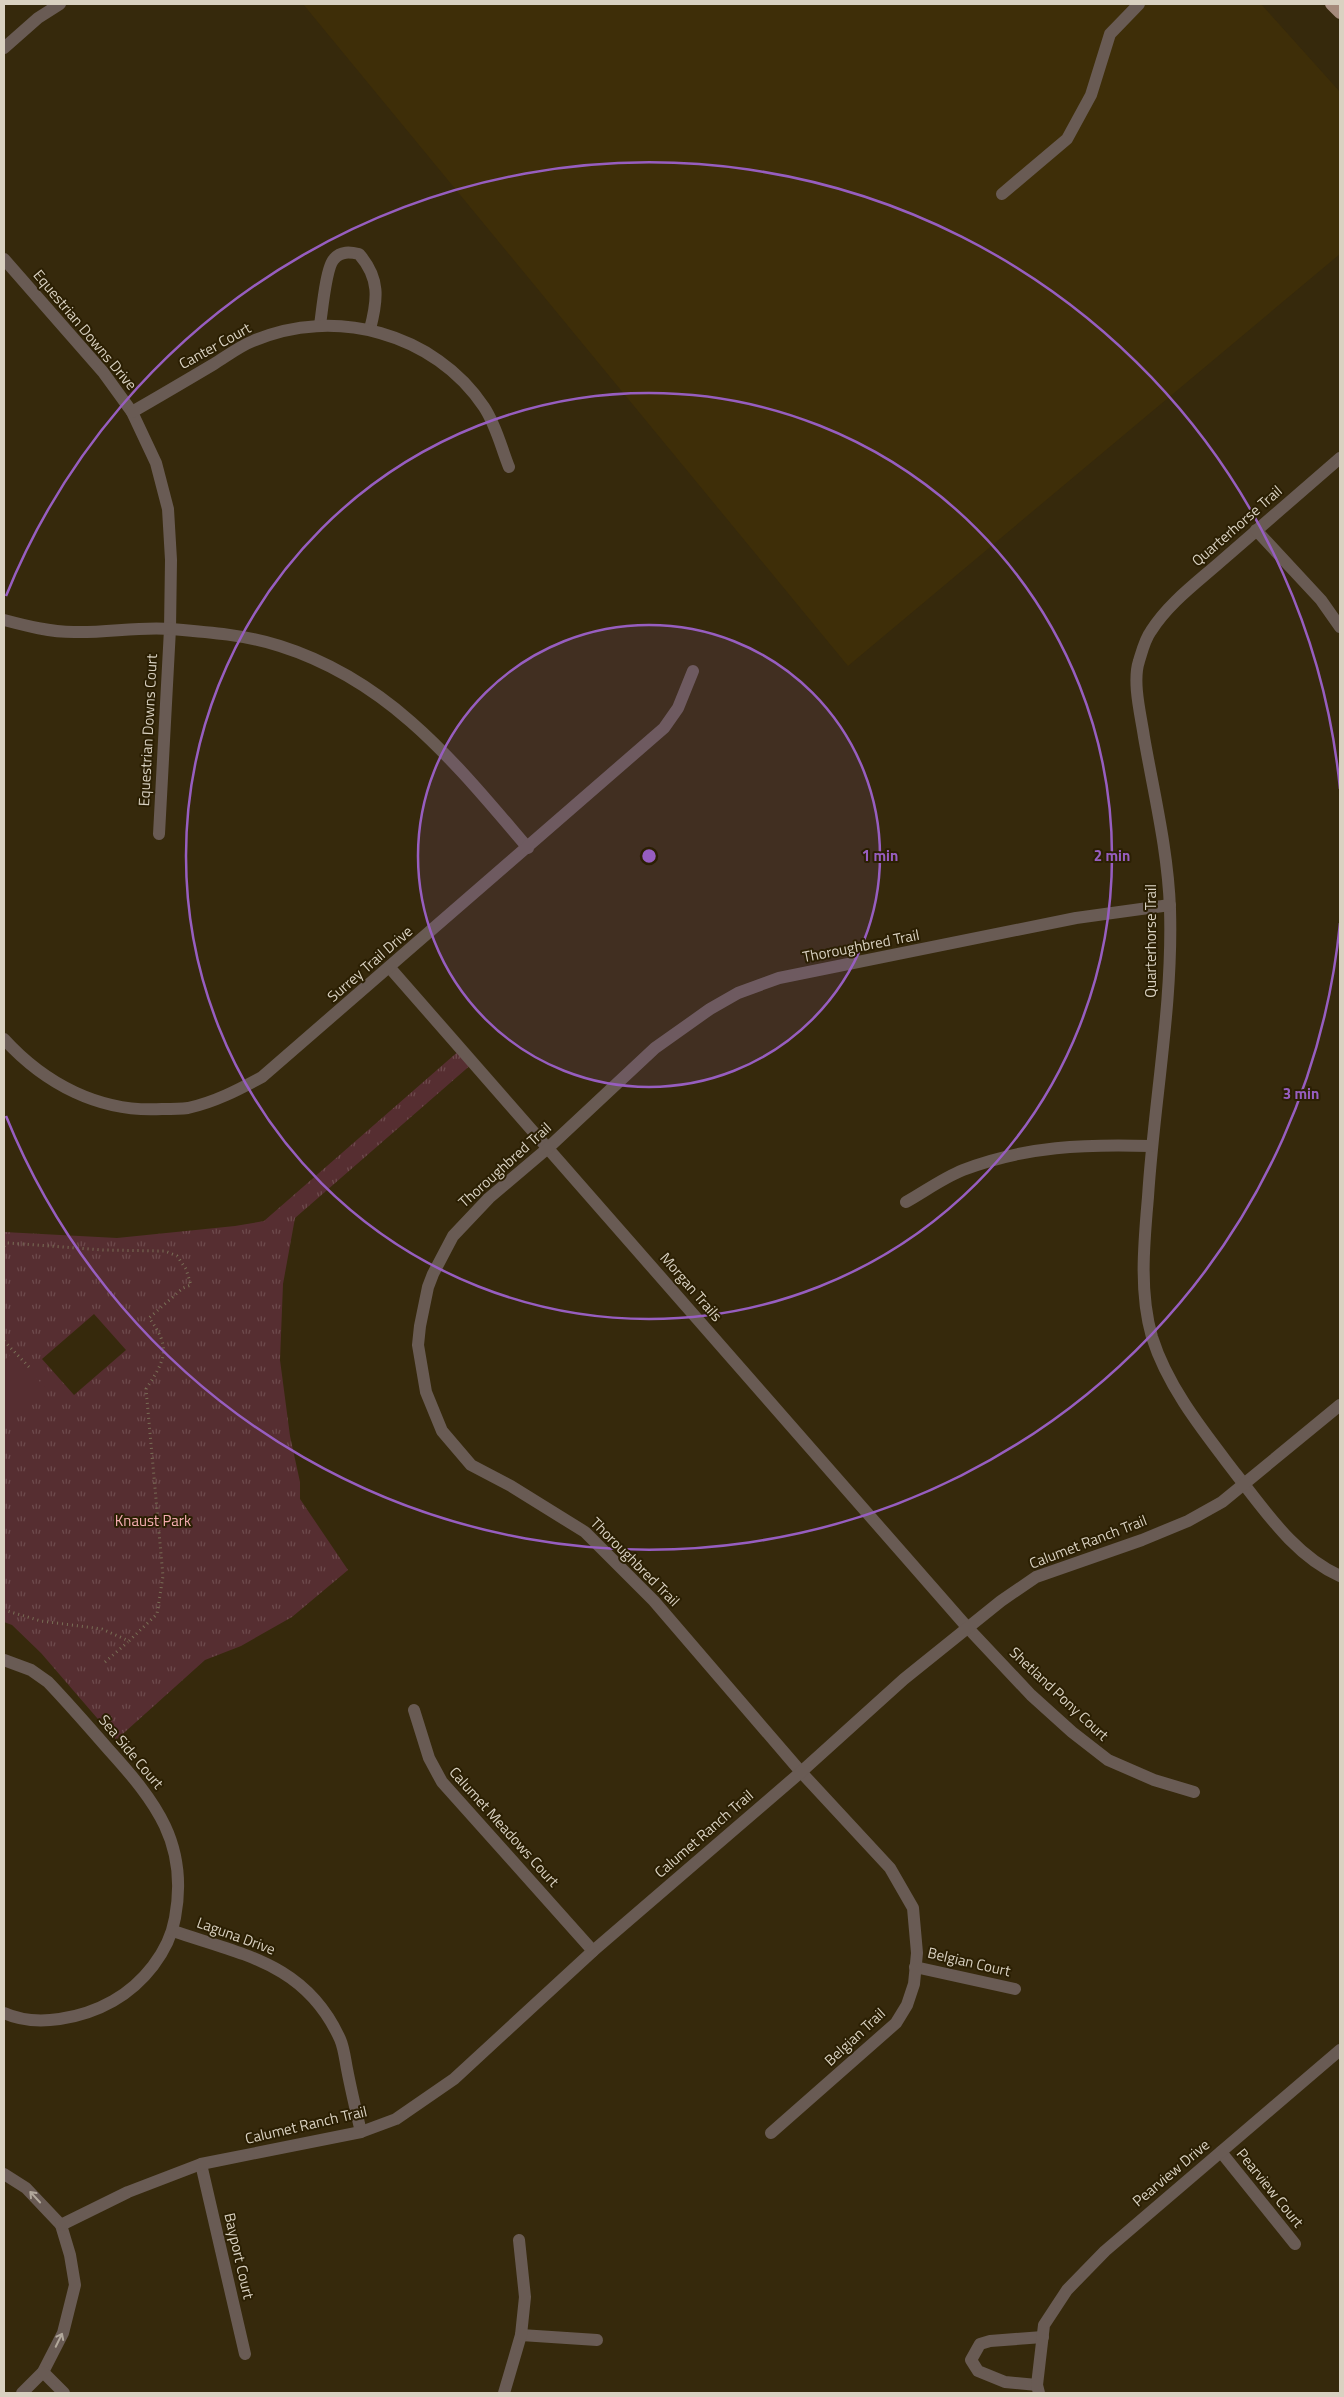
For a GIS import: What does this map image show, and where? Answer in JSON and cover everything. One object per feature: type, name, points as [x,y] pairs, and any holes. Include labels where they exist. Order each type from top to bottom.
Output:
[{"type":"main road","points":[[1331,4],[1340,13]]},
{"type":"street","points":[[4,48],[38,18],[60,4]]},
{"type":"street","points":[[1002,194],[1067,139],[1091,95],[1110,34],[1139,4]]},
{"type":"street","points":[[320,325],[329,268],[334,258],[347,251],[359,254],[372,272],[376,306],[370,328]]},
{"type":"street","name":"Equestrian Downs Drive","points":[[4,258],[103,372],[132,412],[156,463],[168,509],[171,560],[170,629]]},
{"type":"street","name":"Canter Court","points":[[132,412],[252,341],[289,328],[320,325],[370,328],[407,342],[429,354],[466,383],[485,409],[509,467]]},
{"type":"street","name":"Quarterhorse Trail","points":[[1340,458],[1176,601],[1149,633],[1137,665],[1138,700],[1165,856],[1170,906],[1170,964],[1166,1035],[1151,1146],[1143,1290],[1152,1337],[1168,1376],[1203,1430],[1244,1484],[1299,1550],[1322,1568],[1340,1576]]},
{"type":"street","points":[[1256,530],[1321,600],[1340,628]]},
{"type":"street","points":[[4,620],[35,628],[74,632],[170,629],[231,636],[280,646],[332,667],[379,695],[418,726],[461,770],[528,848]]},
{"type":"street","name":"Equestrian Downs Court","points":[[159,834],[170,629]]},
{"type":"street","name":"Surrey Trail Drive","points":[[4,1039],[39,1072],[69,1091],[108,1105],[134,1109],[187,1108],[226,1096],[262,1077],[390,968],[664,728],[678,708],[693,671]]},
{"type":"street","name":"Thoroughbred Trail","points":[[801,1772],[654,1601],[586,1532],[511,1486],[471,1465],[442,1431],[426,1392],[418,1345],[428,1287],[433,1274],[453,1236],[489,1198],[548,1148],[655,1048],[710,1009],[738,993],[779,978],[1076,918],[1170,906]]},
{"type":"street","name":"Morgan Trails","points":[[390,968],[967,1627]]},
{"type":"street","points":[[906,1202],[961,1170],[1017,1153],[1060,1146],[1095,1144],[1151,1146]]},
{"type":"street","name":"Calumet Ranch Trail","points":[[61,2225],[128,2192],[201,2164],[360,2132],[396,2119],[454,2079],[593,1951],[801,1772],[904,1679],[967,1627],[1036,1577],[1142,1540],[1188,1521],[1222,1502],[1340,1405]]},
{"type":"street","name":"Shetland Pony Court","points":[[967,1627],[1031,1695],[1072,1732],[1108,1760],[1154,1780],[1194,1792]]},
{"type":"street","name":"Sea Side Court","points":[[4,1660],[31,1670],[48,1682],[137,1781],[158,1810],[172,1842],[179,1868],[179,1901],[173,1931]]},
{"type":"street","name":"Calumet Meadows Court","points":[[414,1710],[429,1758],[442,1782],[593,1951]]},
{"type":"street","name":"Belgian Trail","points":[[771,2133],[896,2023],[907,2005],[914,1984],[917,1953],[913,1908],[890,1868],[801,1772]]},
{"type":"street","points":[[4,2013],[12,2017],[38,2020],[65,2018],[96,2010],[120,1997],[147,1973],[173,1931]]},
{"type":"street","name":"Laguna Drive","points":[[173,1931],[267,1962],[288,1974],[309,1992],[326,2014],[341,2040],[360,2132]]},
{"type":"street","name":"Belgian Court","points":[[915,1967],[1015,1989]]},
{"type":"street","name":"Pearview Drive","points":[[1042,2337],[985,2342],[980,2344],[972,2360],[978,2371],[1005,2382],[1038,2389],[1044,2325],[1067,2290],[1099,2257],[1340,2050]]},
{"type":"street","name":"Pearview Court","points":[[1220,2152],[1295,2244]]},
{"type":"street","name":"Bayport Court","points":[[201,2164],[245,2354]]},
{"type":"street","points":[[4,2174],[26,2188],[61,2225],[70,2255],[75,2285],[63,2332],[43,2372],[23,2393]]},
{"type":"street","points":[[504,2393],[521,2335],[525,2297],[519,2240]]},
{"type":"street","points":[[521,2335],[596,2340]]},
{"type":"street","points":[[43,2372],[64,2393]]},
{"type":"path","points":[[4,1246],[8,1243],[103,1250],[165,1251],[177,1256],[186,1269],[191,1285],[183,1288],[149,1318],[164,1342],[162,1364],[146,1389],[163,1576],[157,1614],[105,1662]]},
{"type":"path","points":[[4,1342],[31,1369]]},
{"type":"path","points":[[4,1610],[41,1621],[102,1629],[129,1641]]},
{"type":"shaded area","points":[[303,4],[1261,4],[1340,92],[1340,254],[848,666]]},
{"type":"green space","name":"Knaust Park","points":[[461,1049],[473,1063],[295,1218],[283,1284],[280,1360],[290,1436],[300,1482],[300,1499],[348,1570],[292,1617],[241,1646],[205,1660],[116,1740],[41,1653],[12,1625],[4,1622],[4,1232],[117,1238],[235,1226],[264,1221]],"holes":[[[94,1314],[126,1350],[74,1395],[42,1359]]]},
{"type":"green space","points":[[12,1353],[46,1388],[4,1428],[4,1361]]}]
